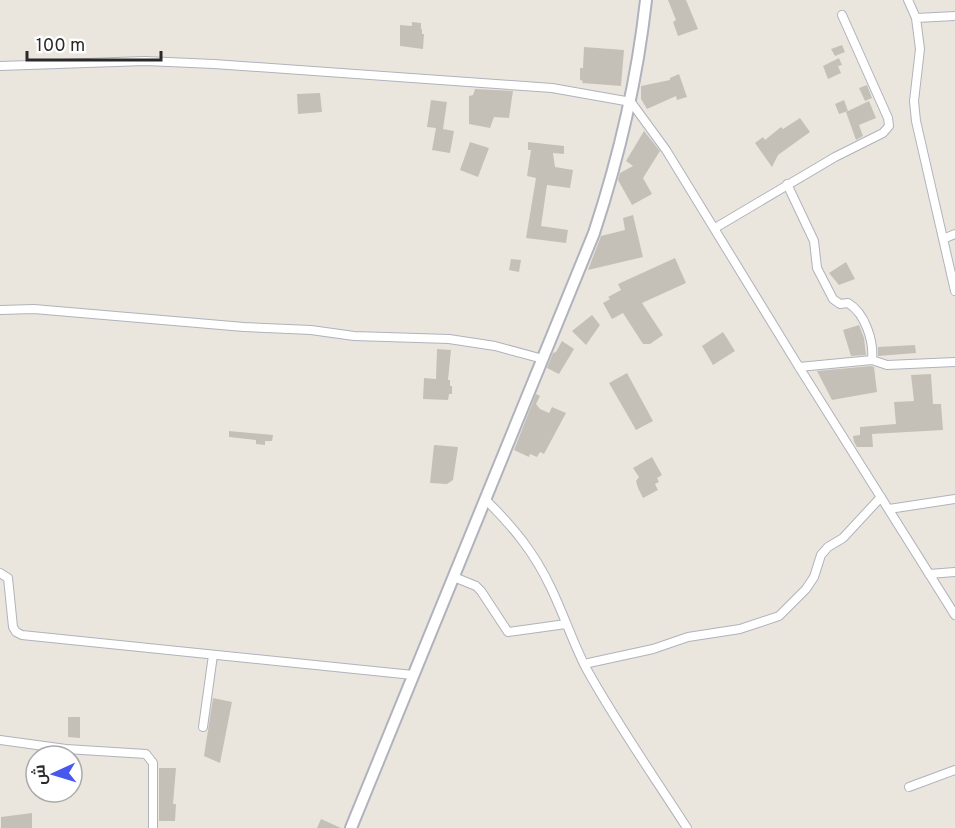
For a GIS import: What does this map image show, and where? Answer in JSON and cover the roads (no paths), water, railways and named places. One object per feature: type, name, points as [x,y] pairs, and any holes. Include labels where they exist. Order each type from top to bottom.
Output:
[{"type":"street","points":[[351,828],[486,501],[597,222],[615,168],[632,102],[645,0]]},
{"type":"street","points":[[908,0],[916,18],[920,49],[915,81],[915,111],[926,171],[955,291]]},
{"type":"street","points":[[716,228],[788,184],[883,132],[889,126],[888,118],[842,15]]},
{"type":"street","points":[[916,18],[955,16]]},
{"type":"street","points":[[0,66],[145,61],[214,64],[552,88],[632,102],[716,228],[799,367],[955,615]]},
{"type":"street","points":[[788,184],[814,241],[817,268],[833,299],[840,304],[848,303],[859,312],[868,330],[873,350],[872,360]]},
{"type":"street","points":[[943,239],[955,234]]},
{"type":"street","points":[[0,310],[34,309],[244,327],[311,330],[354,336],[449,339],[495,346],[543,358]]},
{"type":"street","points":[[799,367],[872,360],[887,365],[955,363]]},
{"type":"street","points":[[584,664],[653,649],[688,637],[740,629],[779,616],[806,589],[814,577],[821,555],[843,538],[881,497]]},
{"type":"street","points":[[889,509],[955,499]]},
{"type":"street","points":[[486,501],[516,530],[536,559],[552,589],[584,664],[607,706],[687,828]]},
{"type":"street","points":[[929,574],[955,572]]},
{"type":"street","points":[[0,573],[8,578],[13,627],[18,634],[413,675]]},
{"type":"street","points":[[454,577],[476,586],[481,591],[508,632],[566,624]]},
{"type":"street","points":[[203,727],[213,656]]},
{"type":"street","points":[[0,740],[77,750],[146,754],[153,763],[153,828]]},
{"type":"street","points":[[909,787],[955,770]]}]
